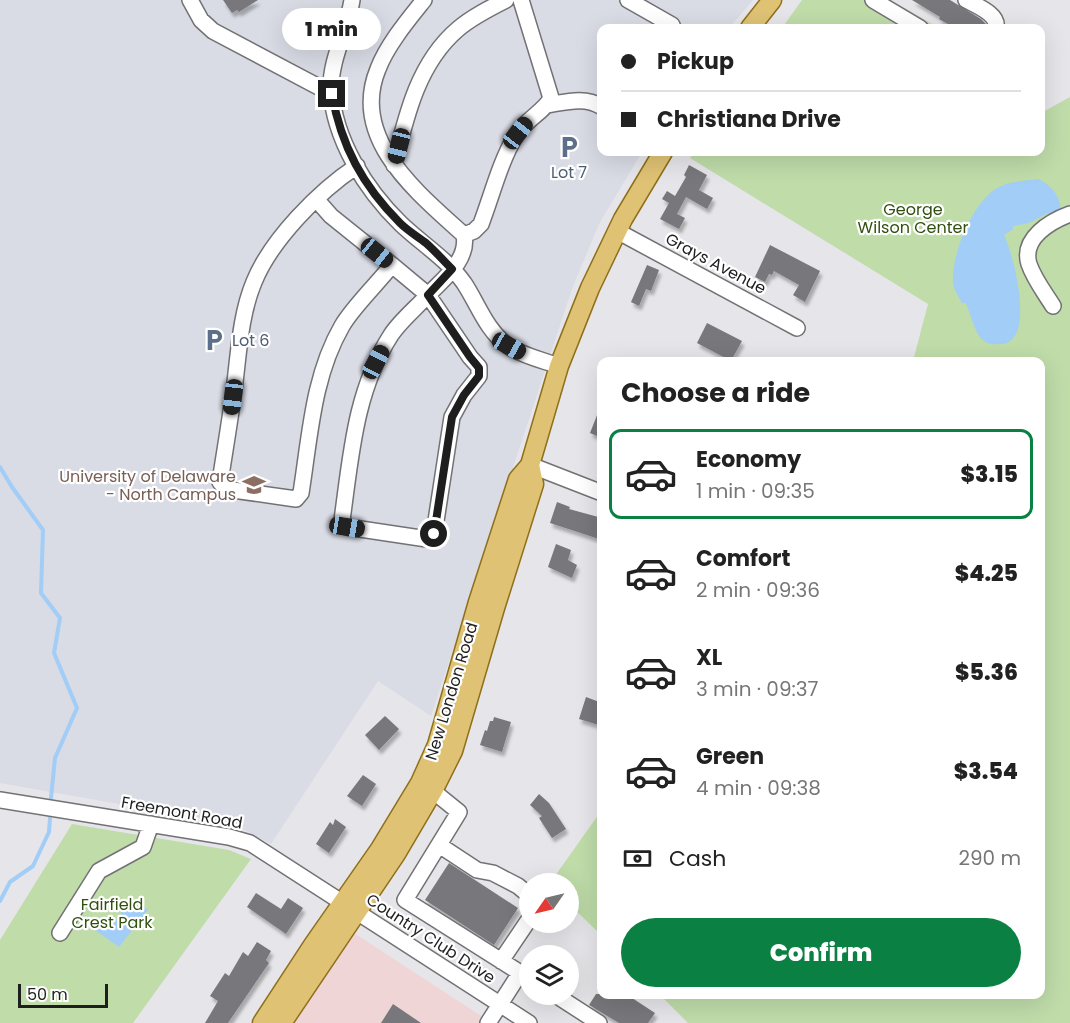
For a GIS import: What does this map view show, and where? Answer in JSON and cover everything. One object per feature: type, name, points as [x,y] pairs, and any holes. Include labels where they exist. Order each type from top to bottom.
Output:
[{"type":"main road","points":[[753,24],[772,0]]},
{"type":"main road","name":"New London Road","points":[[282,1023],[420,783],[437,745],[478,602],[518,479],[530,465],[559,366],[590,288],[617,231],[661,156]]},
{"type":"main road","name":"New London Road","points":[[262,1023],[350,907],[396,854],[433,792],[453,751],[534,484],[530,465]]},
{"type":"street","points":[[190,0],[201,20],[213,31],[332,94]]},
{"type":"street","points":[[352,0],[331,87],[341,132],[350,157],[376,196],[401,224],[428,245],[464,283],[478,309],[498,336],[521,353],[559,366]]},
{"type":"street","points":[[316,199],[331,216],[428,295],[479,368],[479,376],[464,395],[452,417],[434,534],[427,539],[347,527],[342,520],[358,412],[369,377],[391,334],[428,295],[452,269],[463,254],[466,244],[464,235],[399,174],[376,134],[370,102],[378,67],[407,21],[424,0]]},
{"type":"street","points":[[394,165],[408,109],[422,76],[442,46],[459,28],[506,0]]},
{"type":"street","points":[[464,235],[474,231],[481,224],[510,146],[518,133],[526,122],[548,105],[551,98],[522,0]]},
{"type":"street","points":[[628,0],[670,24]]},
{"type":"street","points":[[873,0],[913,24]]},
{"type":"street","points":[[966,0],[994,17],[997,24]]},
{"type":"street","points":[[548,105],[577,101],[597,104]]},
{"type":"street","points":[[357,166],[316,199],[272,249],[253,283],[241,330],[220,482],[226,489],[296,500],[302,492],[316,391],[329,356],[342,325],[392,265]]},
{"type":"street","points":[[1053,306],[1030,265],[1029,252],[1040,230],[1047,224],[1070,214]]},
{"type":"street","name":"Grays Avenue","points":[[617,231],[796,328]]},
{"type":"street","points":[[530,465],[597,491]]},
{"type":"street","points":[[433,792],[459,812],[405,900],[519,972]]},
{"type":"street","name":"Freemont Road","points":[[0,800],[229,837],[250,843],[350,907]]},
{"type":"street","points":[[60,933],[99,871],[143,847],[150,824]]},
{"type":"street","points":[[439,845],[477,870],[493,873],[519,887]]},
{"type":"street","name":"Country Club Drive","points":[[350,907],[529,1023]]},
{"type":"street","points":[[501,961],[520,933]]},
{"type":"street","points":[[488,1023],[500,1004],[519,983]]},
{"type":"street","points":[[571,1005],[598,1023]]},
{"type":"shaded area","name":"University of Delaware - North Campus","points":[[0,0],[753,0],[732,24],[597,24],[597,156],[640,156],[599,224],[572,289],[431,716],[378,681],[271,844],[233,824],[0,783]]},
{"type":"shaded area","points":[[354,933],[492,1023],[294,1023]]},
{"type":"green space","points":[[802,0],[891,0],[932,24],[785,24]]},
{"type":"green space","name":"George Wilson Center","points":[[1070,97],[1070,1023],[688,1023],[664,999],[1045,999],[1045,357],[914,357],[928,304],[690,158],[692,156],[1045,156],[1045,111]]},
{"type":"green space","points":[[597,817],[597,931],[579,914],[579,873],[557,873]]},
{"type":"green space","name":"Fairfield Crest Park","points":[[72,824],[229,850],[251,859],[133,1023],[0,1023],[0,940]]},
{"type":"water","points":[[1038,179],[1058,197],[1060,213],[1048,213],[1029,223],[1013,226],[1013,229],[1004,235],[1012,259],[1019,295],[1018,329],[1012,339],[1001,344],[989,344],[978,334],[966,303],[962,303],[954,287],[953,271],[960,244],[972,217],[988,195],[1006,184]]},
{"type":"water","points":[[131,898],[148,910],[119,947],[95,930],[100,920],[113,925]]},
{"type":"building","points":[[223,0],[258,0],[239,12],[237,10],[232,13]]},
{"type":"building","points":[[912,0],[950,0],[986,24],[948,24],[939,19],[940,17]]},
{"type":"building","points":[[689,165],[707,175],[699,190],[713,198],[707,209],[686,197],[677,214],[685,218],[679,229],[660,219],[669,203],[662,199],[667,191],[675,196],[686,177],[684,175]]},
{"type":"building","points":[[770,245],[820,271],[805,302],[793,295],[799,285],[774,271],[772,275],[769,274],[765,282],[755,277]]},
{"type":"building","points":[[647,265],[659,270],[651,291],[646,289],[639,306],[631,302]]},
{"type":"building","points":[[707,323],[742,341],[733,357],[723,357],[697,343]]},
{"type":"building","points":[[597,415],[597,436],[590,433]]},
{"type":"building","points":[[557,502],[570,507],[569,509],[597,517],[597,538],[550,523]]},
{"type":"building","points":[[556,544],[571,550],[568,560],[577,565],[572,578],[548,567]]},
{"type":"building","points":[[586,697],[597,701],[597,724],[579,719]]},
{"type":"building","points":[[385,716],[399,729],[379,750],[365,735]]},
{"type":"building","points":[[494,717],[511,722],[502,752],[480,745],[485,730],[487,731]]},
{"type":"building","points":[[363,775],[376,784],[362,806],[347,796]]},
{"type":"building","points":[[539,794],[549,803],[566,829],[552,838],[539,818],[542,816],[530,805]]},
{"type":"building","points":[[335,819],[346,827],[329,853],[316,844],[330,822],[333,825]]},
{"type":"building","points":[[449,863],[518,908],[494,945],[425,900]]},
{"type":"building","points":[[256,893],[281,909],[288,898],[303,908],[286,934],[247,907]]},
{"type":"building","points":[[257,942],[271,951],[266,960],[269,963],[228,1023],[205,1023],[218,1001],[210,996],[225,973],[229,976],[243,952],[248,956]]},
{"type":"building","points":[[597,994],[597,999],[634,999],[655,1013],[648,1023],[619,1023],[589,1005]]},
{"type":"building","points":[[393,1004],[421,1023],[381,1023]]},
{"type":"waterway","points":[[0,467],[43,530],[41,593],[60,618],[54,653],[77,708],[55,758],[51,798]]},
{"type":"waterway","points":[[0,901],[10,882],[33,866],[49,832],[50,818]]},
{"type":"place","name":"Lot 7","points":[[569,147]]},
{"type":"place","name":"Lot 6","points":[[214,340]]},
{"type":"place","name":"University of Delaware - North Campus","points":[[254,485]]},
{"type":"route","points":[[332,94],[335,112],[350,157],[376,196],[401,224],[428,245],[452,269],[428,295],[479,368],[479,376],[464,395],[452,417],[434,534]]}]
